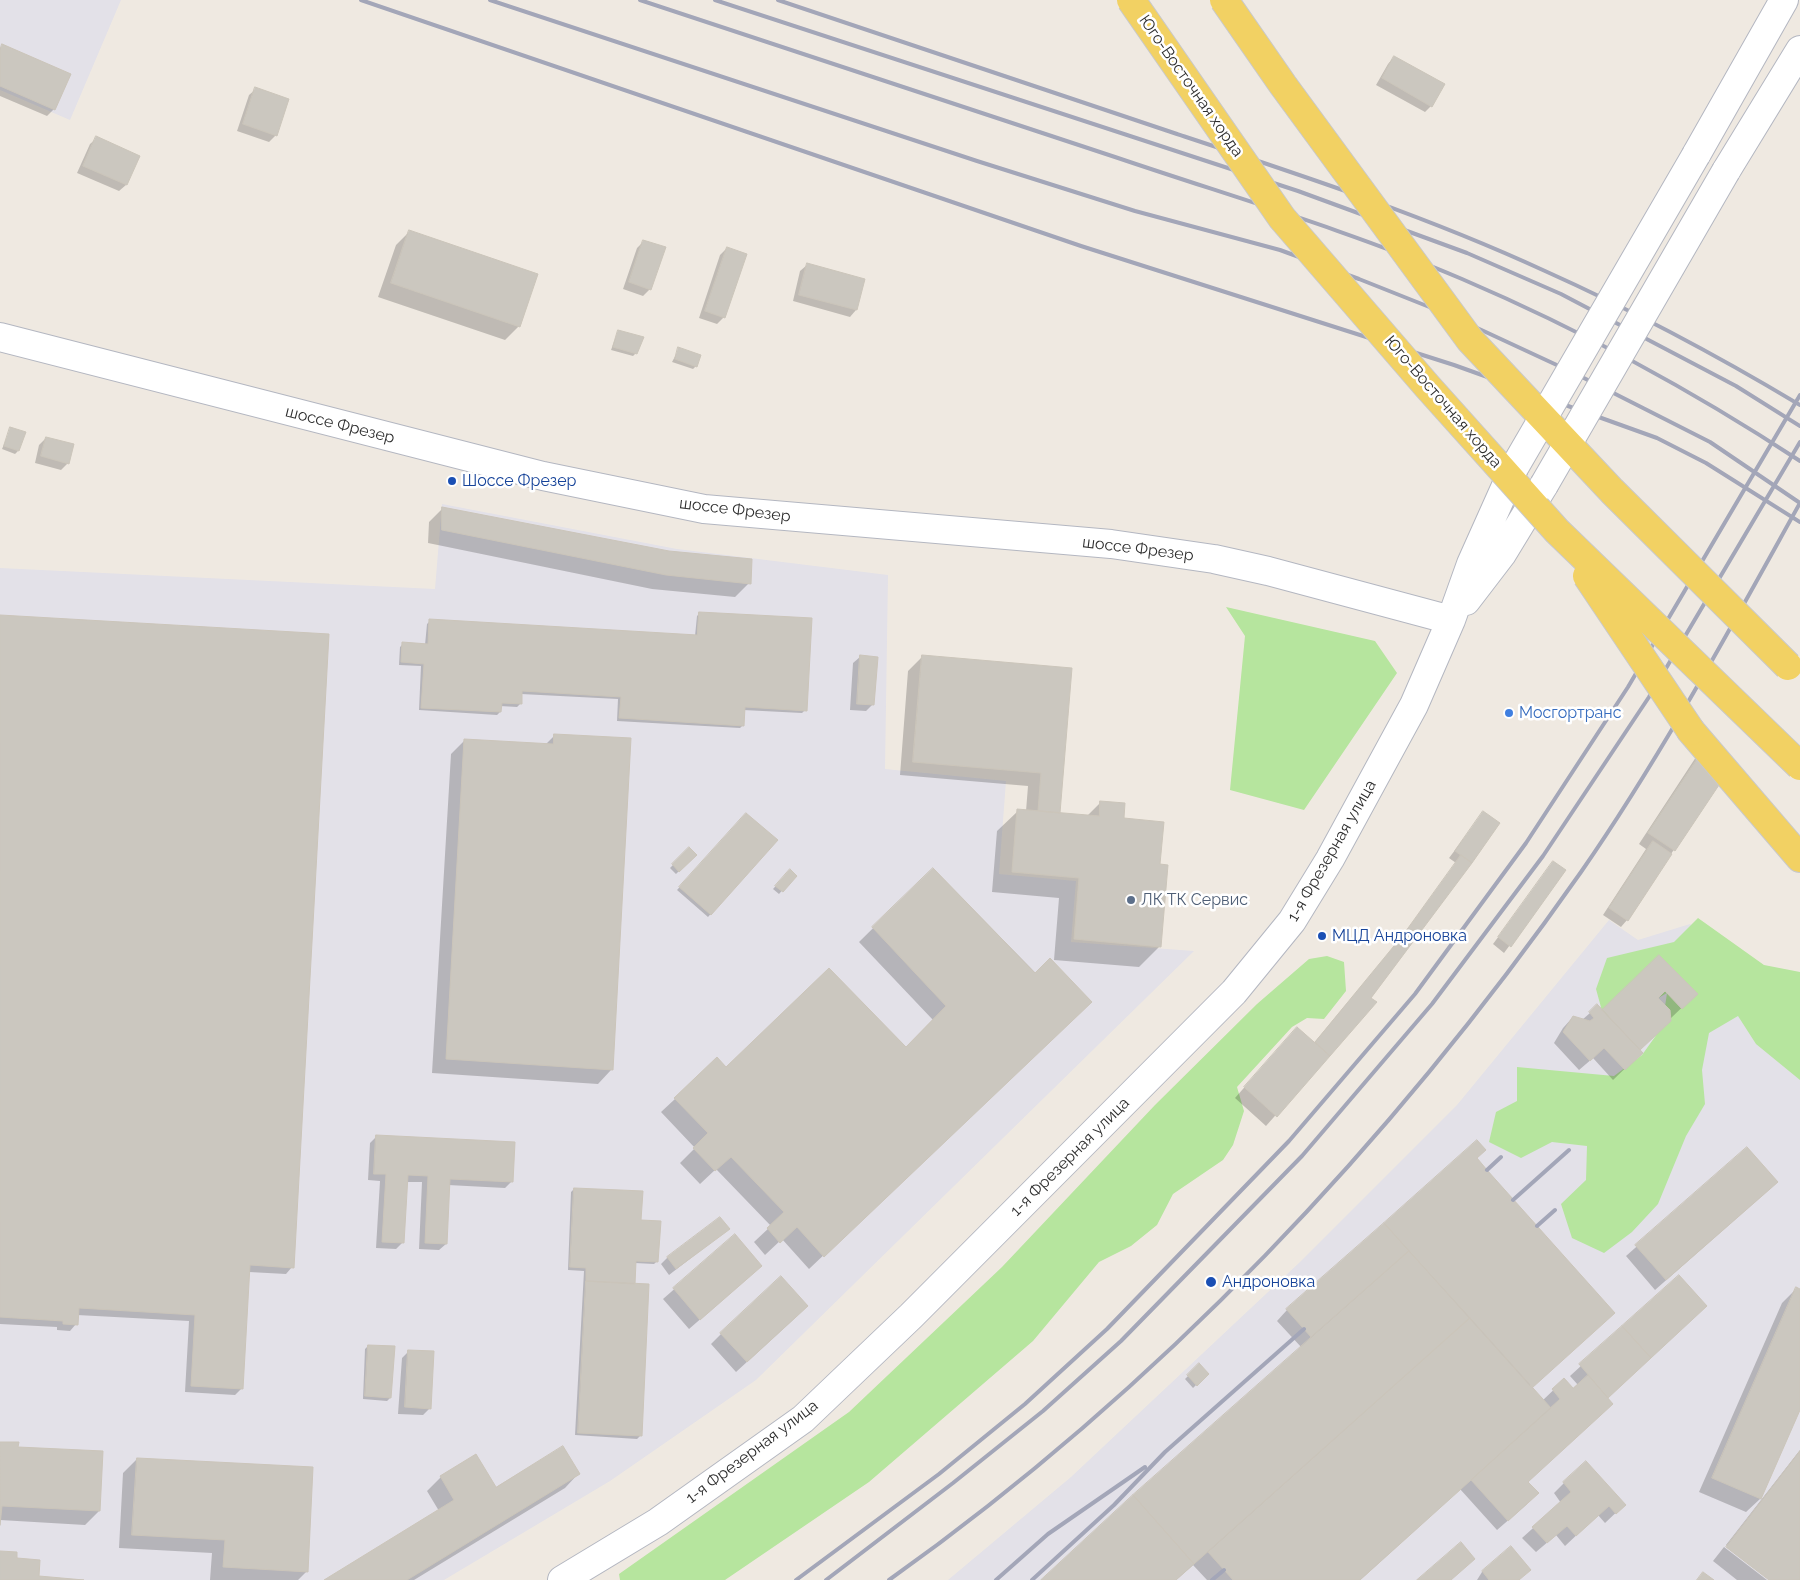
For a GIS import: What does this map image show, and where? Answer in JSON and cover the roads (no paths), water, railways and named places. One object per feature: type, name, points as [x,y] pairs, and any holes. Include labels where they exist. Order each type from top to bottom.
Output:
[{"type":"main road","name":"Юго-Восточная хорда","points":[[1131,0],[1282,218],[1428,386],[1557,530],[1800,766]]},
{"type":"main road","points":[[1224,0],[1282,85],[1470,340],[1612,491],[1796,673]]},
{"type":"main road","points":[[1557,530],[1691,731],[1800,858]]},
{"type":"street","name":"1-я Фрезерная улица","points":[[562,1580],[658,1522],[803,1419],[911,1316],[1234,992],[1292,921],[1330,859],[1414,705],[1451,620],[1471,564],[1514,468],[1784,0]]},
{"type":"street","name":"1-я Фрезерная улица","points":[[1451,620],[1502,554],[1726,171],[1800,50]]},
{"type":"street","name":"шоссе Фрезер","points":[[0,337],[543,476],[704,509],[1111,544],[1172,552],[1275,573],[1451,620]]},
{"type":"railway","points":[[361,0],[1081,246],[1454,365],[1657,438],[1706,463],[1800,522]]},
{"type":"railway","points":[[490,0],[977,161],[1135,211],[1280,250],[1359,279],[1447,314],[1574,373],[1710,442],[1800,503]]},
{"type":"railway","points":[[640,0],[1378,245],[1462,279],[1593,340],[1677,386],[1800,461]]},
{"type":"railway","points":[[715,0],[1298,191],[1467,253],[1561,294],[1736,386],[1800,426]]},
{"type":"railway","points":[[778,0],[1317,181],[1455,232],[1578,286],[1642,318],[1706,351],[1800,405]]},
{"type":"railway","points":[[796,1580],[939,1474],[1025,1404],[1107,1329],[1289,1141],[1415,994],[1526,843],[1628,687],[1800,395]]},
{"type":"railway","points":[[826,1580],[953,1483],[1043,1411],[1121,1341],[1302,1156],[1432,1004],[1543,856],[1649,697],[1800,442]]},
{"type":"railway","points":[[889,1580],[988,1506],[1084,1426],[1177,1343],[1265,1256],[1350,1164],[1431,1070],[1508,972],[1611,828],[1668,737],[1800,503]]},
{"type":"railway","points":[[1513,1200],[1569,1150]]},
{"type":"railway","points":[[1487,1170],[1501,1157]]},
{"type":"railway","points":[[1537,1226],[1555,1210]]},
{"type":"railway","points":[[1032,1580],[1114,1505],[1165,1452],[1304,1329]]},
{"type":"railway","points":[[996,1580],[1048,1534],[1145,1467]]},
{"type":"railway","points":[[1212,1580],[1224,1570]]},
{"type":"place","name":"Шоссе Фрезер","points":[[452,481]]},
{"type":"place","name":"Мосгортранс","points":[[1509,713]]},
{"type":"place","name":"ЛК ТК Сервис","points":[[1131,900]]},
{"type":"place","name":"МЦД Андроновка","points":[[1322,936]]},
{"type":"place","name":"Андроновка","points":[[1211,1282]]}]
